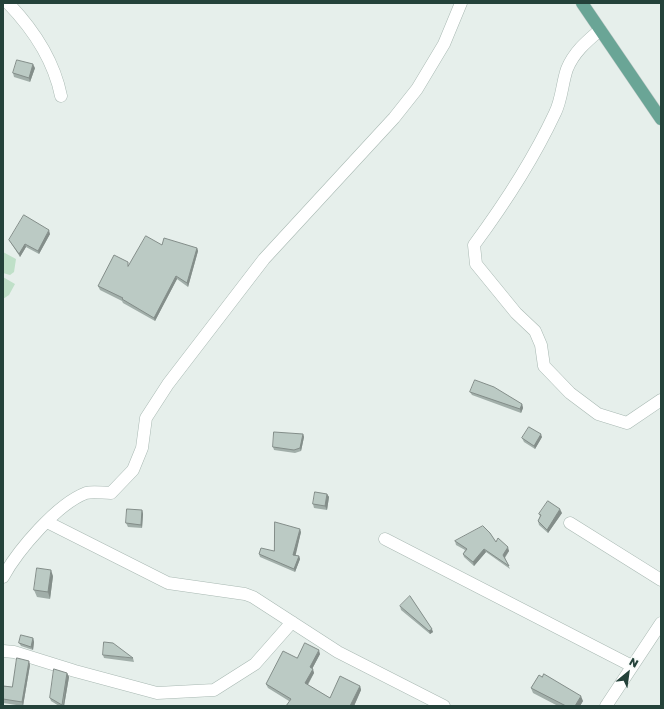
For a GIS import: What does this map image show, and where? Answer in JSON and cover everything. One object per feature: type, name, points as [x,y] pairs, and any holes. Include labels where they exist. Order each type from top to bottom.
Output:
[{"type":"main road","points":[[582,3],[661,119]]},
{"type":"street","points":[[8,3],[36,37],[57,76],[61,96]]},
{"type":"street","points":[[3,577],[12,562],[59,509],[87,493],[111,493],[133,470],[142,448],[146,418],[168,384],[264,260],[394,118],[417,89],[444,44],[461,3]]},
{"type":"street","points":[[600,30],[579,48],[567,69],[556,111],[527,166],[498,212],[474,244],[476,264],[516,313],[535,331],[541,345],[544,366],[570,392],[598,414],[627,422],[661,400]]},
{"type":"street","points":[[47,522],[168,583],[245,594],[338,652],[444,706]]},
{"type":"street","points":[[570,523],[661,580]]},
{"type":"street","points":[[385,539],[632,666]]},
{"type":"street","points":[[3,651],[14,652],[75,671],[157,693],[214,690],[255,664],[292,622]]},
{"type":"street","points":[[606,706],[632,666],[660,628]]},
{"type":"green space","points":[[3,252],[16,259],[14,272],[10,275],[3,273]]},
{"type":"green space","points":[[3,277],[15,284],[9,295],[3,299]]},
{"type":"building","points":[[17,60],[33,64],[29,78],[13,73]]},
{"type":"building","points":[[24,215],[49,230],[38,251],[25,244],[19,254],[9,240]]},
{"type":"building","points":[[146,236],[162,245],[164,238],[197,248],[187,283],[176,276],[154,318],[122,299],[123,298],[98,286],[114,255],[128,262],[128,266]]},
{"type":"building","points":[[475,380],[494,387],[522,404],[520,409],[470,392]]},
{"type":"building","points":[[529,427],[541,434],[534,446],[522,438]]},
{"type":"building","points":[[274,432],[303,434],[300,448],[294,450],[273,447]]},
{"type":"building","points":[[315,492],[327,494],[325,506],[313,504]]},
{"type":"building","points":[[548,501],[560,509],[547,530],[538,521],[541,515],[539,514]]},
{"type":"building","points":[[127,509],[142,510],[141,525],[126,523]]},
{"type":"building","points":[[275,522],[300,529],[293,555],[299,556],[294,569],[259,554],[261,548],[274,551]]},
{"type":"building","points":[[483,526],[496,542],[498,538],[508,547],[503,555],[509,566],[484,549],[473,562],[463,554],[467,549],[455,541]]},
{"type":"building","points":[[37,568],[51,570],[48,592],[34,590]]},
{"type":"building","points":[[410,596],[432,629],[429,631],[400,606]]},
{"type":"building","points":[[21,635],[33,638],[31,647],[19,643]]},
{"type":"building","points":[[104,642],[113,643],[133,658],[103,655]]},
{"type":"building","points":[[305,643],[319,650],[310,667],[313,669],[305,683],[330,698],[340,676],[360,686],[350,706],[286,706],[291,699],[266,684],[283,651],[297,658]]},
{"type":"building","points":[[17,658],[29,661],[22,702],[3,699],[3,686],[12,687]]},
{"type":"building","points":[[54,669],[67,673],[62,705],[50,698]]},
{"type":"building","points":[[544,674],[581,696],[575,706],[566,706],[531,688],[539,675],[542,677]]}]
